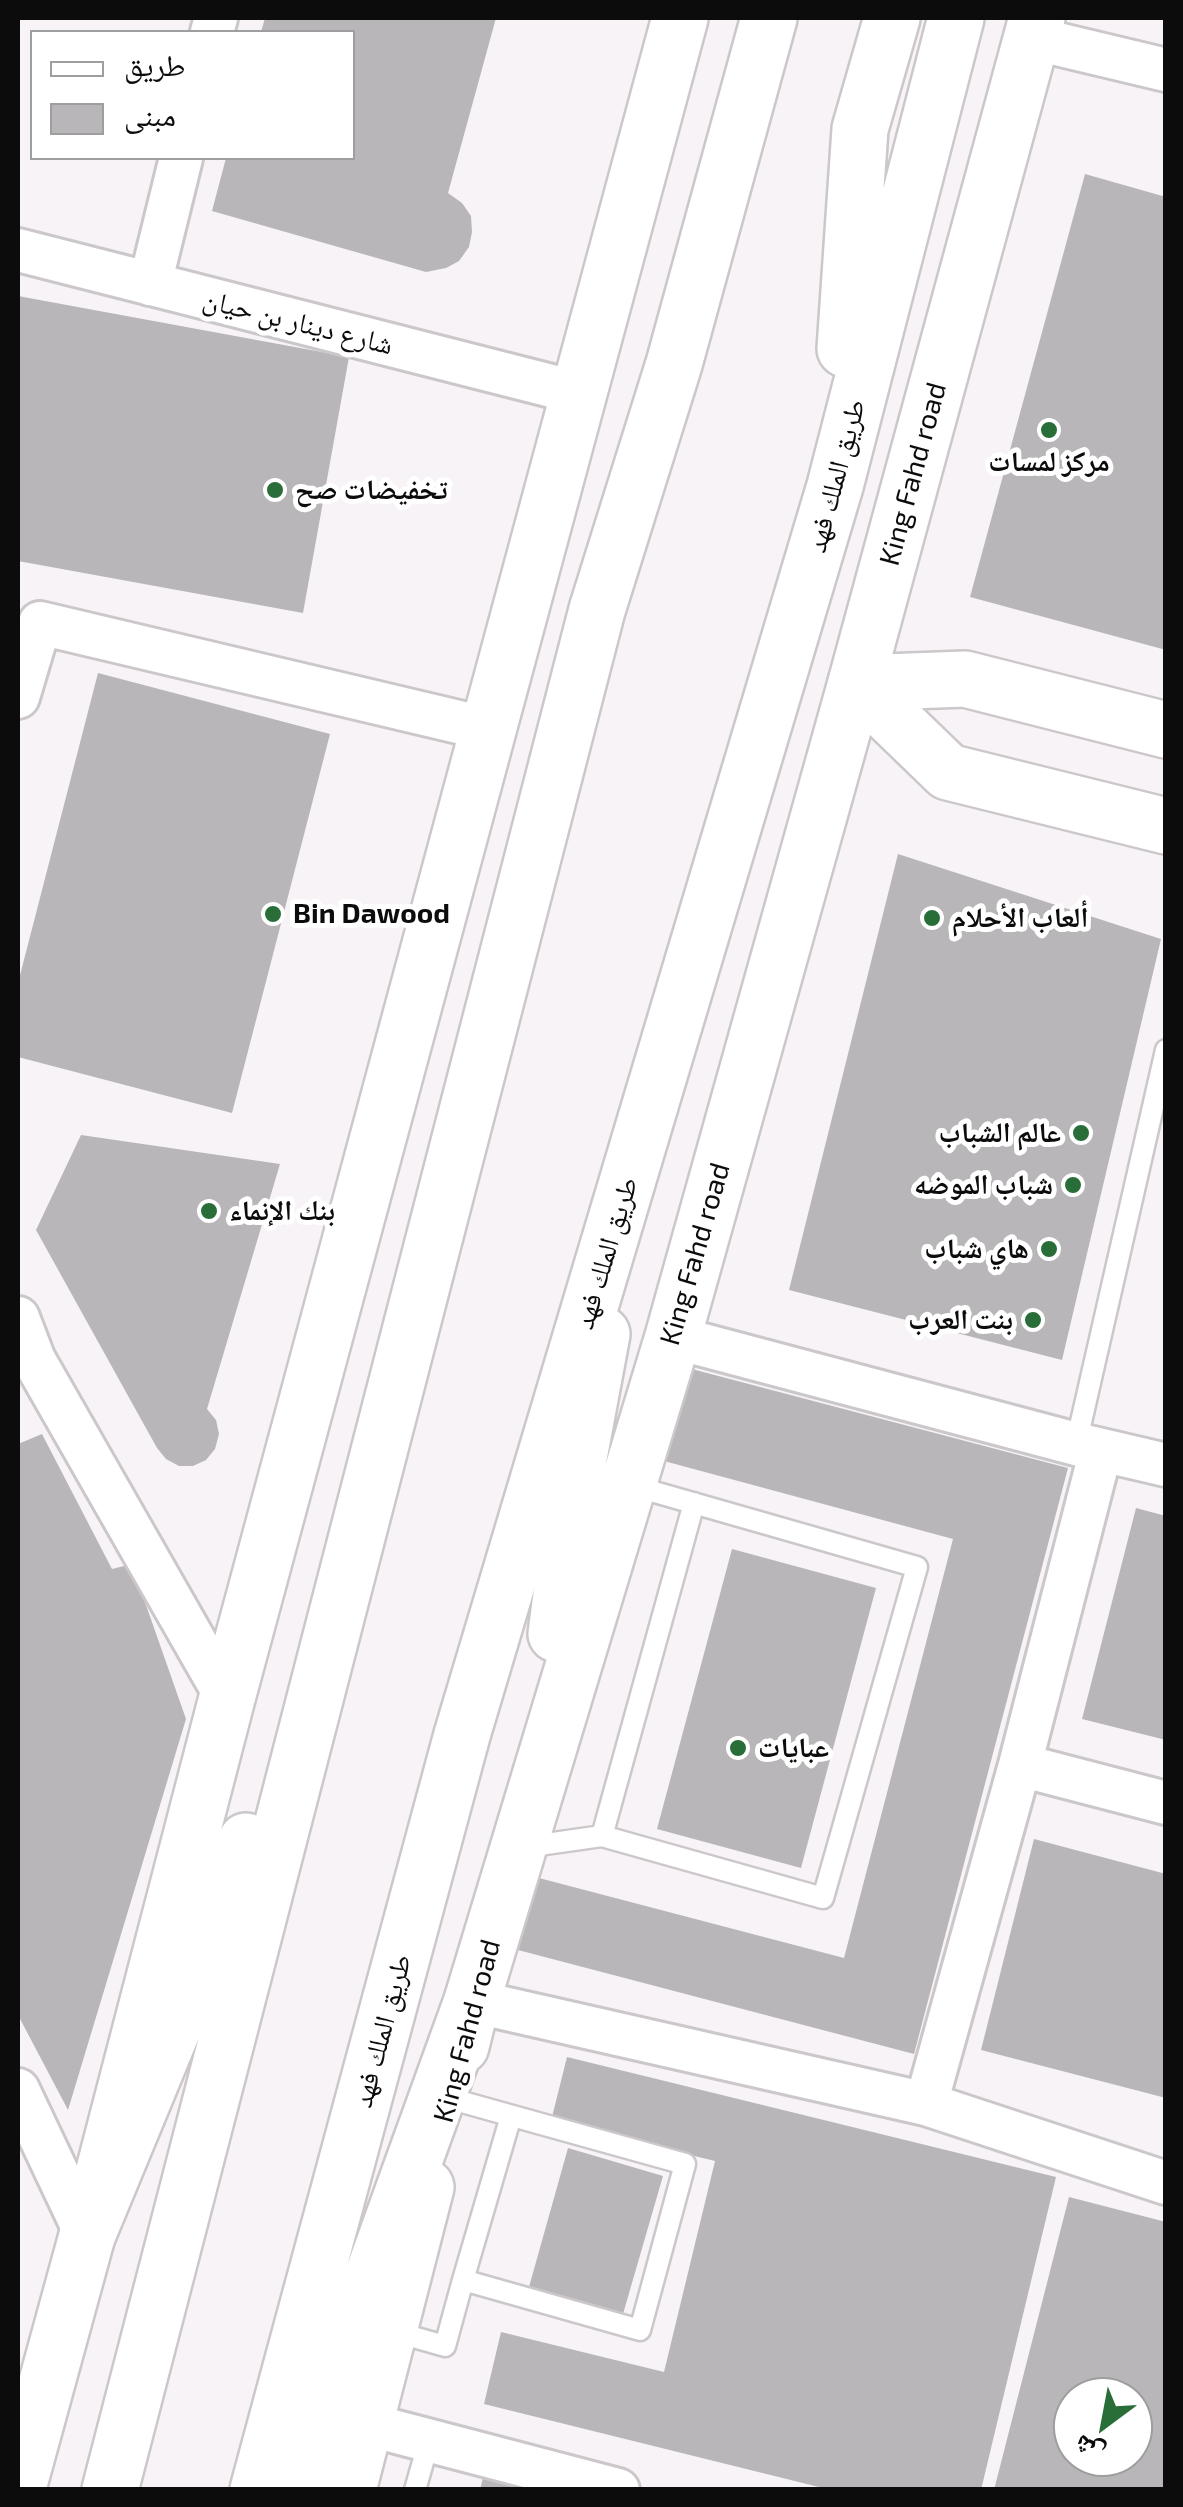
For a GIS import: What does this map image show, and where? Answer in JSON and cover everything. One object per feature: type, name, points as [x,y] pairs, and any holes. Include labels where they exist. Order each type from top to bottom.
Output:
[{"type":"main road","points":[[18,2488],[680,18]]},
{"type":"main road","points":[[110,2490],[597,610],[674,364],[769,18]]},
{"type":"main road","points":[[674,364],[798,18]]},
{"type":"main road","points":[[835,486],[860,129],[892,18]]},
{"type":"main road","name":"طريق الملك فهد","points":[[258,2490],[462,1735],[835,486],[956,18]]},
{"type":"main road","name":"King Fahd road","points":[[348,2490],[472,2001],[672,1337],[1035,28]]},
{"type":"main road","points":[[856,682],[964,679],[1166,730]]},
{"type":"main road","points":[[856,682],[948,772],[1166,826]]},
{"type":"main road","points":[[535,1796],[578,1463],[634,1158]]},
{"type":"main road","points":[[87,2236],[212,1934],[364,1509]]},
{"type":"main road","points":[[296,2490],[472,2001]]},
{"type":"street","points":[[1035,28],[1166,70]]},
{"type":"street","points":[[150,284],[181,160]]},
{"type":"street","name":"شارع دينار بن حيان","points":[[18,250],[579,392]]},
{"type":"street","points":[[18,696],[29,621],[488,729]]},
{"type":"street","points":[[18,1318],[26,1364],[227,1698]]},
{"type":"street","points":[[672,1337],[1166,1465]]},
{"type":"street","points":[[926,2104],[1020,1765],[1089,1447]]},
{"type":"street","points":[[1020,1765],[1166,1803]]},
{"type":"street","points":[[472,2001],[926,2104],[1166,2183]]},
{"type":"street","points":[[18,2090],[87,2236]]},
{"type":"street","points":[[366,2424],[618,2490]]},
{"type":"lane","points":[[1089,1447],[1166,1050]]},
{"type":"lane","points":[[518,1848],[602,1836],[823,1898],[917,1568],[628,1484]]},
{"type":"lane","points":[[602,1836],[694,1503]]},
{"type":"lane","points":[[448,2098],[685,2164],[640,2330],[463,2280]]},
{"type":"lane","points":[[390,2331],[445,2346],[511,2116]]},
{"type":"lane","points":[[18,2418],[87,2236]]},
{"type":"lane","points":[[414,2490],[429,2440]]},
{"type":"building","points":[[265,18],[496,18],[448,193],[471,216],[469,247],[459,261],[426,272],[212,211],[225,160],[355,160],[355,30],[262,30]]},
{"type":"building","points":[[1085,174],[1166,197],[1166,650],[970,597]]},
{"type":"building","points":[[18,296],[349,357],[303,613],[18,561]]},
{"type":"building","points":[[98,673],[330,734],[232,1113],[18,1057],[18,983]]},
{"type":"building","points":[[898,854],[1161,939],[1062,1360],[789,1290]]},
{"type":"building","points":[[81,1135],[280,1164],[207,1409],[216,1420],[219,1434],[215,1449],[206,1460],[193,1466],[179,1466],[157,1448],[36,1230]]},
{"type":"building","points":[[688,1368],[1068,1468],[914,2054],[518,1950],[539,1878],[844,1958],[953,1539],[664,1461]]},
{"type":"building","points":[[42,1434],[112,1569],[128,1565],[186,1719],[68,2110],[18,2015],[18,1444]]},
{"type":"building","points":[[1136,1508],[1166,1516],[1166,1740],[1082,1719]]},
{"type":"building","points":[[732,1549],[876,1588],[801,1868],[657,1829]]},
{"type":"building","points":[[1034,1839],[1166,1874],[1166,2098],[981,2050]]},
{"type":"building","points":[[567,2057],[1056,2177],[981,2490],[831,2490],[484,2404],[501,2332],[664,2372],[715,2161],[551,2121]]},
{"type":"building","points":[[568,2148],[663,2176],[623,2314],[529,2287]]},
{"type":"building","points":[[1069,2197],[1166,2222],[1166,2490],[994,2490]]},
{"type":"building","points":[[485,2469],[560,2490],[480,2490]]},
{"type":"place","name":"مركز لمسات","points":[[1049,430]]},
{"type":"place","name":"تخفيضات صح","points":[[275,490]]},
{"type":"place","name":"Bin Dawood","points":[[273,914]]},
{"type":"place","name":"ألعاب الأحلام","points":[[932,918]]},
{"type":"place","name":"عالم الشباب","points":[[1081,1133]]},
{"type":"place","name":"شباب الموضه","points":[[1073,1185]]},
{"type":"place","name":"بنك الإنماء","points":[[209,1211]]},
{"type":"place","name":"هاي شباب","points":[[1049,1249]]},
{"type":"place","name":"بنت العرب","points":[[1033,1320]]},
{"type":"place","name":"عبايات","points":[[738,1748]]}]
